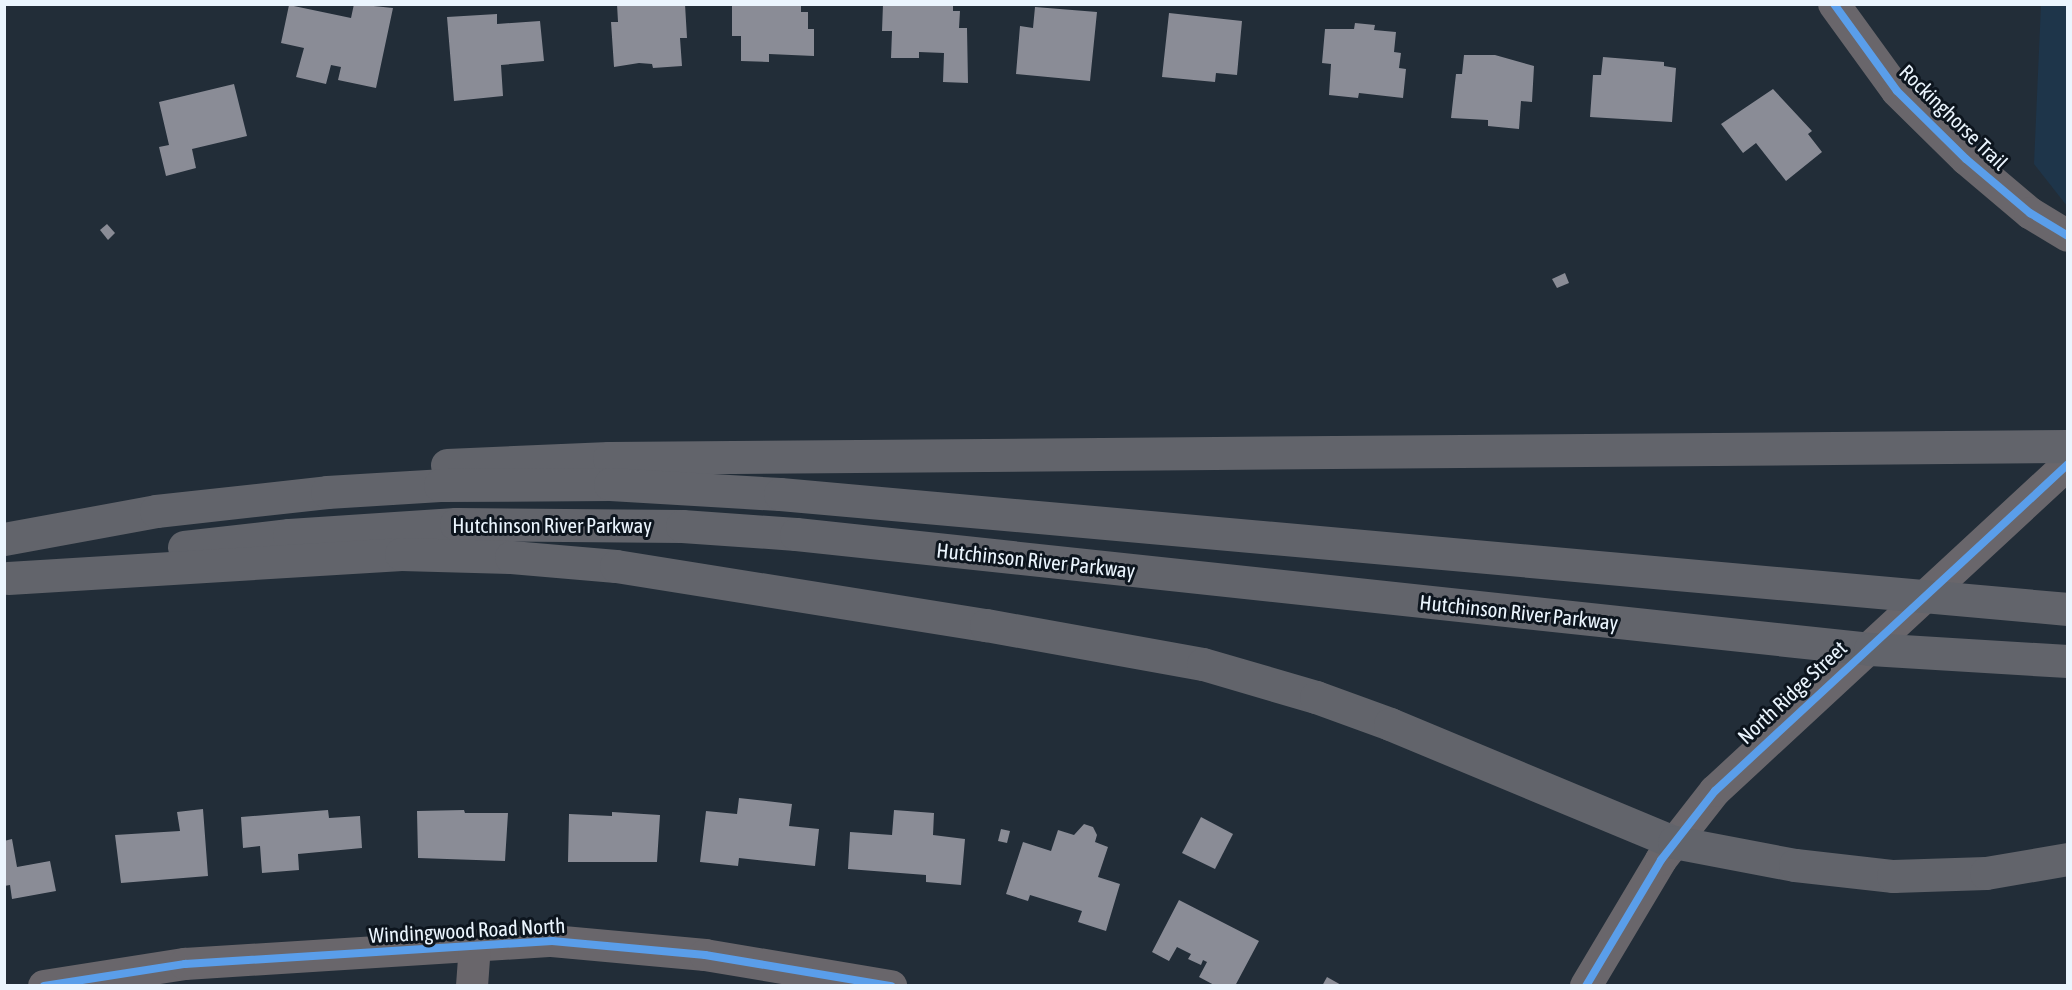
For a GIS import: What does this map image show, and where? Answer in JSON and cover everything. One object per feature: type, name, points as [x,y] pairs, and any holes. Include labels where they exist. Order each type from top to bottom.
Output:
[{"type":"highway","points":[[213,504],[402,471],[502,460],[2067,446]]},
{"type":"highway","name":"Hutchinson River Parkway","points":[[4,539],[213,504],[440,485],[610,484],[726,490],[2067,609]]},
{"type":"highway","name":"Hutchinson River Parkway","points":[[6,578],[175,548],[344,531],[502,523],[682,526],[851,540],[1870,649],[2067,661]]},
{"type":"highway","points":[[6,578],[349,555],[459,554],[606,565],[1127,648],[1279,685],[1390,724],[1674,842],[1795,865],[1893,876],[1986,873],[2067,860]]},
{"type":"street","name":"Rockinghorse Trail","points":[[1834,4],[1897,92],[1966,159],[2030,213],[2067,236]]},
{"type":"street","name":"North Ridge Street","points":[[1586,986],[1674,842],[1715,791],[1794,715],[2067,464]]},
{"type":"street","name":"Windingwood Road North","points":[[44,986],[185,964],[552,941],[705,955],[891,986]]},
{"type":"street","points":[[471,986],[475,945]]},
{"type":"shaded area","points":[[2041,5],[2067,5],[2067,206],[2034,164]]},
{"type":"building","points":[[354,4],[393,8],[376,88],[338,80],[341,67],[331,65],[326,84],[296,77],[304,48],[281,43],[289,5],[351,18]]},
{"type":"building","points":[[617,4],[685,4],[687,38],[680,38],[682,66],[653,68],[652,64],[639,63],[614,67],[611,22],[618,22]]},
{"type":"building","points":[[732,4],[801,4],[801,12],[808,12],[808,29],[814,29],[814,56],[769,54],[769,62],[741,61],[741,36],[732,36]]},
{"type":"building","points":[[883,4],[953,4],[953,11],[960,11],[959,28],[967,28],[968,83],[943,82],[944,53],[919,52],[919,58],[891,58],[892,31],[882,31]]},
{"type":"building","points":[[1035,7],[1097,12],[1090,81],[1016,74],[1020,26],[1033,28]]},
{"type":"building","points":[[1169,13],[1242,21],[1237,75],[1216,73],[1215,82],[1162,77]]},
{"type":"building","points":[[497,14],[497,24],[540,21],[544,61],[501,65],[503,96],[454,101],[447,17]]},
{"type":"building","points":[[1355,23],[1375,25],[1374,30],[1396,32],[1394,52],[1401,53],[1399,68],[1406,69],[1403,98],[1359,93],[1358,98],[1329,95],[1331,64],[1322,63],[1325,29],[1354,29]]},
{"type":"building","points":[[1464,55],[1495,55],[1534,66],[1532,102],[1521,101],[1519,129],[1488,126],[1488,120],[1451,118],[1456,74],[1462,74]]},
{"type":"building","points":[[1603,57],[1664,62],[1664,66],[1676,68],[1672,122],[1590,117],[1593,75],[1601,75]]},
{"type":"building","points":[[234,84],[247,136],[192,149],[196,168],[166,176],[159,147],[169,145],[159,102]]},
{"type":"building","points":[[1773,89],[1812,131],[1808,134],[1822,152],[1786,181],[1756,143],[1743,153],[1721,124]]},
{"type":"building","points":[[107,224],[115,233],[108,240],[100,230]]},
{"type":"building","points":[[1565,273],[1569,283],[1557,288],[1552,279]]},
{"type":"building","points":[[739,798],[792,804],[789,826],[819,829],[815,866],[739,858],[738,866],[700,862],[706,811],[737,814]]},
{"type":"building","points":[[203,809],[208,876],[121,883],[115,835],[180,831],[177,812]]},
{"type":"building","points":[[328,810],[329,818],[360,816],[362,848],[298,854],[299,870],[262,873],[260,846],[243,848],[241,817]]},
{"type":"building","points":[[464,810],[465,813],[508,813],[505,861],[418,858],[417,811]]},
{"type":"building","points":[[894,810],[934,813],[933,835],[965,839],[961,885],[926,882],[926,875],[848,869],[850,832],[892,835]]},
{"type":"building","points":[[612,812],[660,815],[657,862],[568,862],[569,814],[612,816]]},
{"type":"building","points":[[1201,817],[1233,834],[1215,869],[1182,853]]},
{"type":"building","points":[[1084,824],[1093,827],[1097,835],[1095,842],[1108,847],[1098,877],[1120,884],[1106,931],[1078,922],[1082,911],[1030,895],[1028,901],[1006,894],[1023,842],[1051,851],[1058,830],[1074,835]]},
{"type":"building","points":[[1001,829],[1010,831],[1007,843],[998,841]]},
{"type":"building","points":[[12,839],[17,867],[50,861],[56,891],[12,899],[10,885],[4,886],[4,841]]},
{"type":"building","points":[[1179,900],[1259,941],[1235,986],[1216,986],[1199,977],[1207,962],[1203,960],[1201,965],[1188,959],[1191,954],[1177,947],[1169,961],[1152,952]]},
{"type":"building","points":[[1327,977],[1343,986],[1322,986]]},
{"type":"cycle path","points":[[1834,4],[1897,91],[1966,159],[2030,213],[2068,236]]},
{"type":"cycle path","points":[[1586,986],[1661,860],[1715,791],[2068,464]]},
{"type":"cycle path","points":[[44,986],[185,964],[552,941],[705,955],[891,986]]}]
